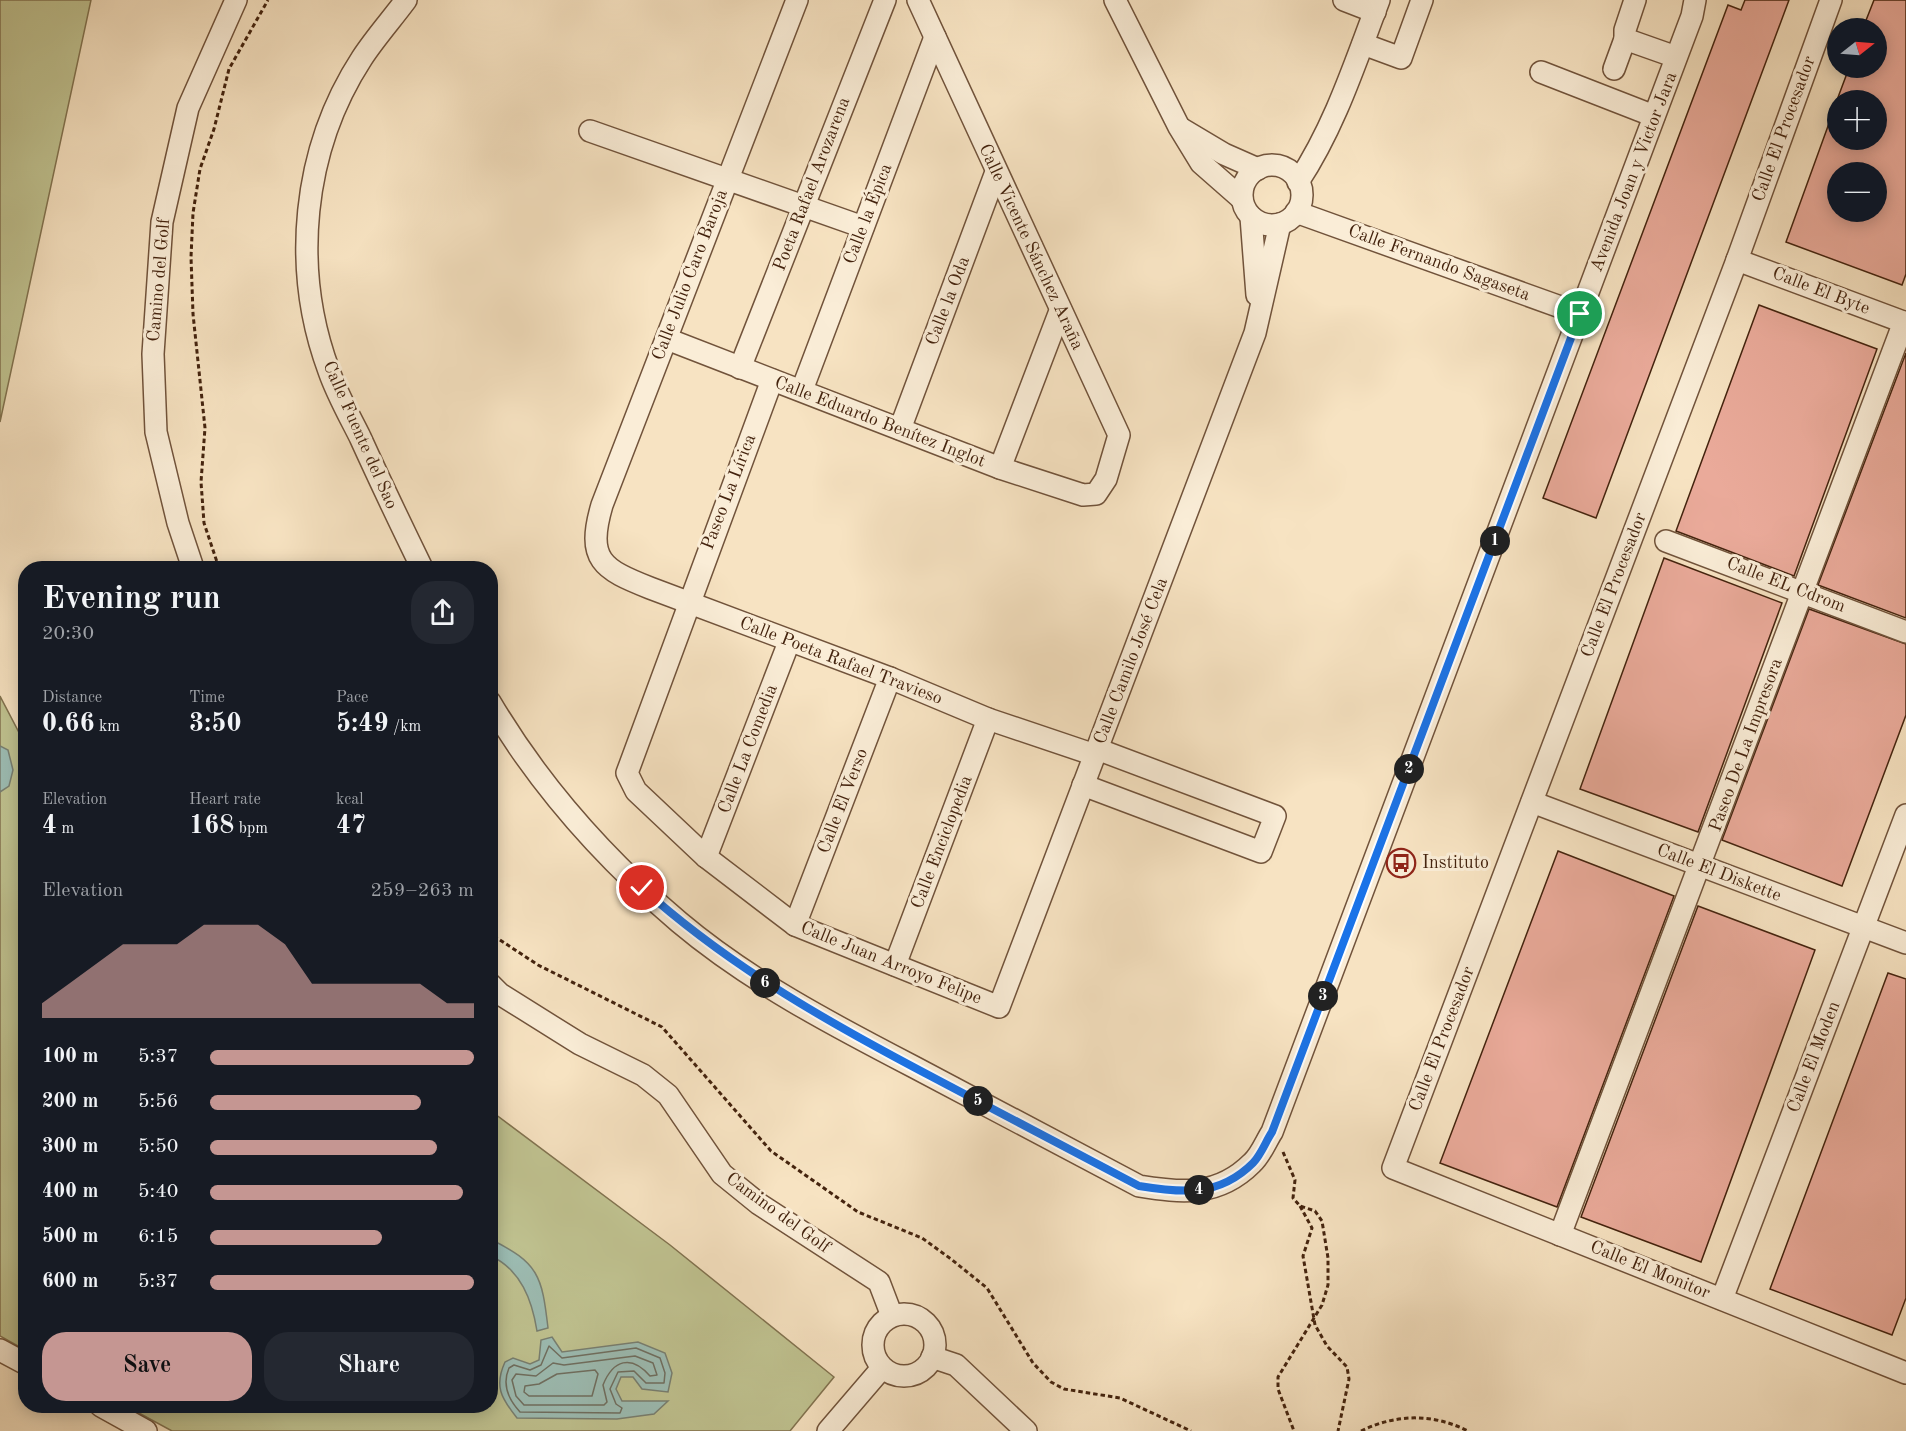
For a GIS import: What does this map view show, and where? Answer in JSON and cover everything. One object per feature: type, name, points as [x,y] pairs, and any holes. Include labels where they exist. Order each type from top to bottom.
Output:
[{"type":"street","name":"Camino del Golf","points":[[191,561],[178,523],[156,432],[153,354],[162,222],[188,108],[236,0]]},
{"type":"street","name":"Calle Fuente del Sao","points":[[406,0],[362,58],[336,107],[318,155],[307,206],[307,259],[312,316],[329,372],[419,561]]},
{"type":"street","name":"Calle Julio Caro Baroja","points":[[597,553],[596,526],[602,505],[797,0]]},
{"type":"street","name":"Poeta Rafael Arozarena","points":[[740,368],[885,0]]},
{"type":"street","name":"Calle Vicente Sánchez Araña","points":[[918,0],[1119,435],[1106,479],[1096,494]]},
{"type":"street","points":[[1115,0],[1179,127],[1201,164],[1246,208],[1265,225],[1294,203],[1288,170],[1265,166],[1258,169],[1245,181],[1246,208]]},
{"type":"street","points":[[1281,167],[1306,149],[1337,113],[1377,6],[1344,0]]},
{"type":"street","points":[[1363,44],[1401,58],[1422,0]]},
{"type":"street","points":[[1614,69],[1635,0]]},
{"type":"street","name":"Calle El Procesador","points":[[1393,1168],[1737,260],[1831,0]]},
{"type":"street","name":"Avenida Joan y Victor Jara","points":[[498,713],[544,779],[604,854],[680,922],[746,971],[832,1024],[1139,1186],[1183,1193],[1220,1186],[1253,1163],[1272,1132],[1696,5]]},
{"type":"street","name":"Calle la Épica","points":[[802,390],[935,37]]},
{"type":"street","points":[[1625,39],[1676,57]]},
{"type":"street","points":[[1541,72],[1654,116]]},
{"type":"street","name":"Calle Camilo José Cela","points":[[999,1007],[1243,366],[1294,203],[1337,113]]},
{"type":"street","points":[[1179,127],[1224,154],[1258,169]]},
{"type":"street","points":[[590,131],[863,228]]},
{"type":"street","name":"Calle la Oda","points":[[900,429],[996,172]]},
{"type":"street","name":"Calle Fernando Sagaseta","points":[[1294,203],[1332,224],[1580,314]]},
{"type":"street","name":"Calle Camilo José Cela","points":[[1246,208],[1258,313]]},
{"type":"street","name":"Calle El Byte","points":[[1737,260],[1905,323]]},
{"type":"street","points":[[1000,468],[1060,311]]},
{"type":"street","name":"Paseo De La Impresora","points":[[1560,1235],[1905,323]]},
{"type":"street","name":"Calle Eduardo Benítez Inglot","points":[[667,339],[1000,468],[1083,495],[1096,494]]},
{"type":"street","name":"Paseo La Lírica","points":[[687,603],[772,380]]},
{"type":"street","name":"Calle EL Cdrom","points":[[1666,541],[1804,591],[1906,632]]},
{"type":"street","name":"Calle Poeta Rafael Travieso","points":[[597,553],[613,573],[687,603],[890,678],[988,719],[1096,752],[1275,816],[1261,852],[1083,785]]},
{"type":"street","name":"Calle Juan Arroyo Felipe","points":[[687,603],[627,773],[636,791],[706,857],[795,925],[999,1007]]},
{"type":"street","name":"Calle La Comedia","points":[[706,857],[789,642]]},
{"type":"street","name":"Calle El Verso","points":[[795,925],[890,678]]},
{"type":"street","name":"Calle Enciclopedia","points":[[895,965],[988,719]]},
{"type":"street","name":"Calle El Diskette","points":[[1532,802],[1906,943]]},
{"type":"street","name":"Calle El Moden","points":[[1722,1299],[1906,815]]},
{"type":"street","name":"Camino del Golf","points":[[498,992],[580,1044],[643,1075],[668,1095],[722,1174],[759,1204],[879,1282],[892,1316]]},
{"type":"street","name":"Calle El Monitor","points":[[1393,1168],[1906,1373]]},
{"type":"street","points":[[902,1314],[922,1320],[933,1337],[932,1357],[926,1367],[916,1374],[904,1376],[893,1374],[882,1368],[875,1358],[873,1346],[875,1333],[882,1323],[892,1316],[902,1314]]},
{"type":"street","points":[[0,1350],[18,1360]]},
{"type":"street","points":[[932,1357],[956,1365],[1026,1431]]},
{"type":"street","points":[[828,1431],[882,1368]]},
{"type":"street","points":[[113,1413],[146,1431]]},
{"type":"path","points":[[217,561],[204,523],[201,493],[205,428],[193,314],[191,257],[193,213],[200,169],[214,129],[229,69],[267,0]]},
{"type":"path","points":[[498,939],[538,965],[662,1027],[771,1151],[858,1212],[922,1238],[987,1288],[1033,1363],[1052,1382],[1064,1389],[1119,1398],[1191,1431]]},
{"type":"path","points":[[1272,1132],[1295,1180],[1293,1198],[1312,1228],[1303,1256],[1320,1336],[1347,1367],[1349,1379],[1338,1431]]},
{"type":"path","points":[[1294,1431],[1278,1389],[1278,1377],[1315,1316],[1328,1285],[1324,1232],[1315,1211],[1300,1206]]},
{"type":"path","points":[[1361,1431],[1394,1418],[1425,1417],[1452,1423],[1468,1431]]},
{"type":"green space","points":[[0,0],[91,0],[0,422]]},
{"type":"green space","points":[[0,696],[18,731],[18,1346],[0,1336]]},
{"type":"green space","points":[[498,1116],[670,1245],[834,1377],[790,1431],[172,1431],[139,1413],[498,1413]]},
{"type":"water","points":[[0,746],[8,750],[13,770],[9,786],[0,792]]},
{"type":"water","points":[[498,1244],[519,1256],[535,1273],[540,1283],[548,1328],[537,1331],[532,1308],[523,1287],[510,1269],[498,1260]]},
{"type":"water","points":[[552,1337],[562,1352],[638,1342],[665,1353],[672,1373],[668,1392],[642,1389],[633,1377],[621,1377],[616,1389],[622,1401],[668,1401],[654,1414],[617,1419],[517,1418],[501,1392],[500,1378],[505,1362],[513,1358],[530,1364],[539,1360],[541,1340]]},
{"type":"building","points":[[1745,0],[1789,0],[1596,518],[1543,498],[1728,5],[1741,10]]},
{"type":"building","points":[[1874,0],[1906,0],[1906,274],[1902,285],[1786,242],[1827,129],[1827,150],[1887,150],[1887,90],[1841,90],[1845,78],[1887,78],[1887,18],[1867,18]]},
{"type":"building","points":[[1759,305],[1877,349],[1794,576],[1676,531]]},
{"type":"building","points":[[1906,353],[1906,618],[1818,585]]},
{"type":"building","points":[[1664,558],[1782,603],[1698,832],[1580,789]]},
{"type":"building","points":[[1809,609],[1906,644],[1906,715],[1842,886],[1722,840]]},
{"type":"building","points":[[1558,851],[1674,896],[1557,1207],[1440,1163]]},
{"type":"building","points":[[1698,906],[1815,950],[1701,1262],[1581,1217]]},
{"type":"building","points":[[1888,973],[1906,979],[1906,1298],[1892,1335],[1770,1289]]},
{"type":"place","name":"Instituto","points":[[1401,863]]},
{"type":"route","points":[[642,888],[680,922],[746,971],[832,1024],[1139,1186],[1183,1193],[1220,1186],[1253,1163],[1272,1132],[1580,314]]}]
